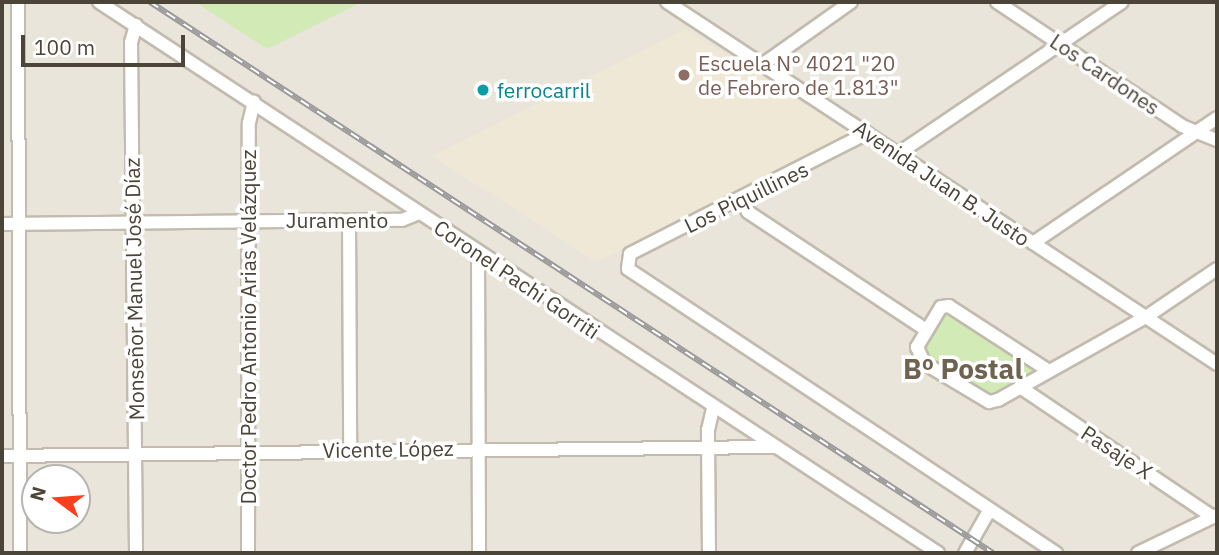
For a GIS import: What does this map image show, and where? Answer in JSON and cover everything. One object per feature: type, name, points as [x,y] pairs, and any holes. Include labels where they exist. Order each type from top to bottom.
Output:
[{"type":"street","points":[[18,2],[20,553]]},
{"type":"street","name":"Coronel Pachi Gorriti","points":[[99,2],[254,102],[713,409],[938,553]]},
{"type":"street","name":"Avenida Juan B. Justo","points":[[667,2],[1217,364]]},
{"type":"street","points":[[762,65],[851,2]]},
{"type":"street","name":"Los Cardones","points":[[996,2],[1196,133],[1217,140]]},
{"type":"street","points":[[899,153],[1122,2]]},
{"type":"street","name":"Monseñor Manuel José Díaz","points":[[136,26],[131,42],[136,553]]},
{"type":"street","name":"Doctor Pedro Antonio Arias Velázquez","points":[[248,553],[249,123],[254,102]]},
{"type":"street","points":[[1033,243],[1217,118]]},
{"type":"street","name":"Los Piquillines","points":[[867,133],[742,201],[630,254],[625,262],[635,278],[989,511]]},
{"type":"street","points":[[742,201],[748,212],[925,329]]},
{"type":"street","name":"Juramento","points":[[2,224],[402,220],[419,213]]},
{"type":"street","points":[[349,220],[350,449]]},
{"type":"street","points":[[478,254],[479,553]]},
{"type":"street","points":[[1049,371],[952,307],[941,307],[925,329],[917,347],[920,358],[983,401],[998,400],[1146,317],[1217,269]]},
{"type":"street","name":"Pasaje X","points":[[1020,387],[1215,516]]},
{"type":"street","points":[[709,553],[707,445],[713,409]]},
{"type":"street","name":"Vicente López","points":[[2,456],[350,449],[707,445],[775,447]]},
{"type":"street","points":[[965,553],[989,511],[1056,553]]},
{"type":"street","points":[[1138,553],[1215,516]]},
{"type":"shaded area","points":[[2,2],[1217,2],[1217,553],[2,553]]},
{"type":"shaded area","points":[[685,29],[847,131],[846,140],[597,262],[432,156]]},
{"type":"green space","points":[[195,2],[362,2],[267,49]]},
{"type":"green space","points":[[941,307],[1049,371],[998,400],[926,364],[919,341]]},
{"type":"railway","points":[[150,2],[993,553]]},
{"type":"place","name":"Escuela N° 4021 \"20 de Febrero de 1.813\"","points":[[684,75]]},
{"type":"place","name":"ferrocarril","points":[[483,90]]},
{"type":"district","name":"Bº Postal","points":[[963,369]]}]
